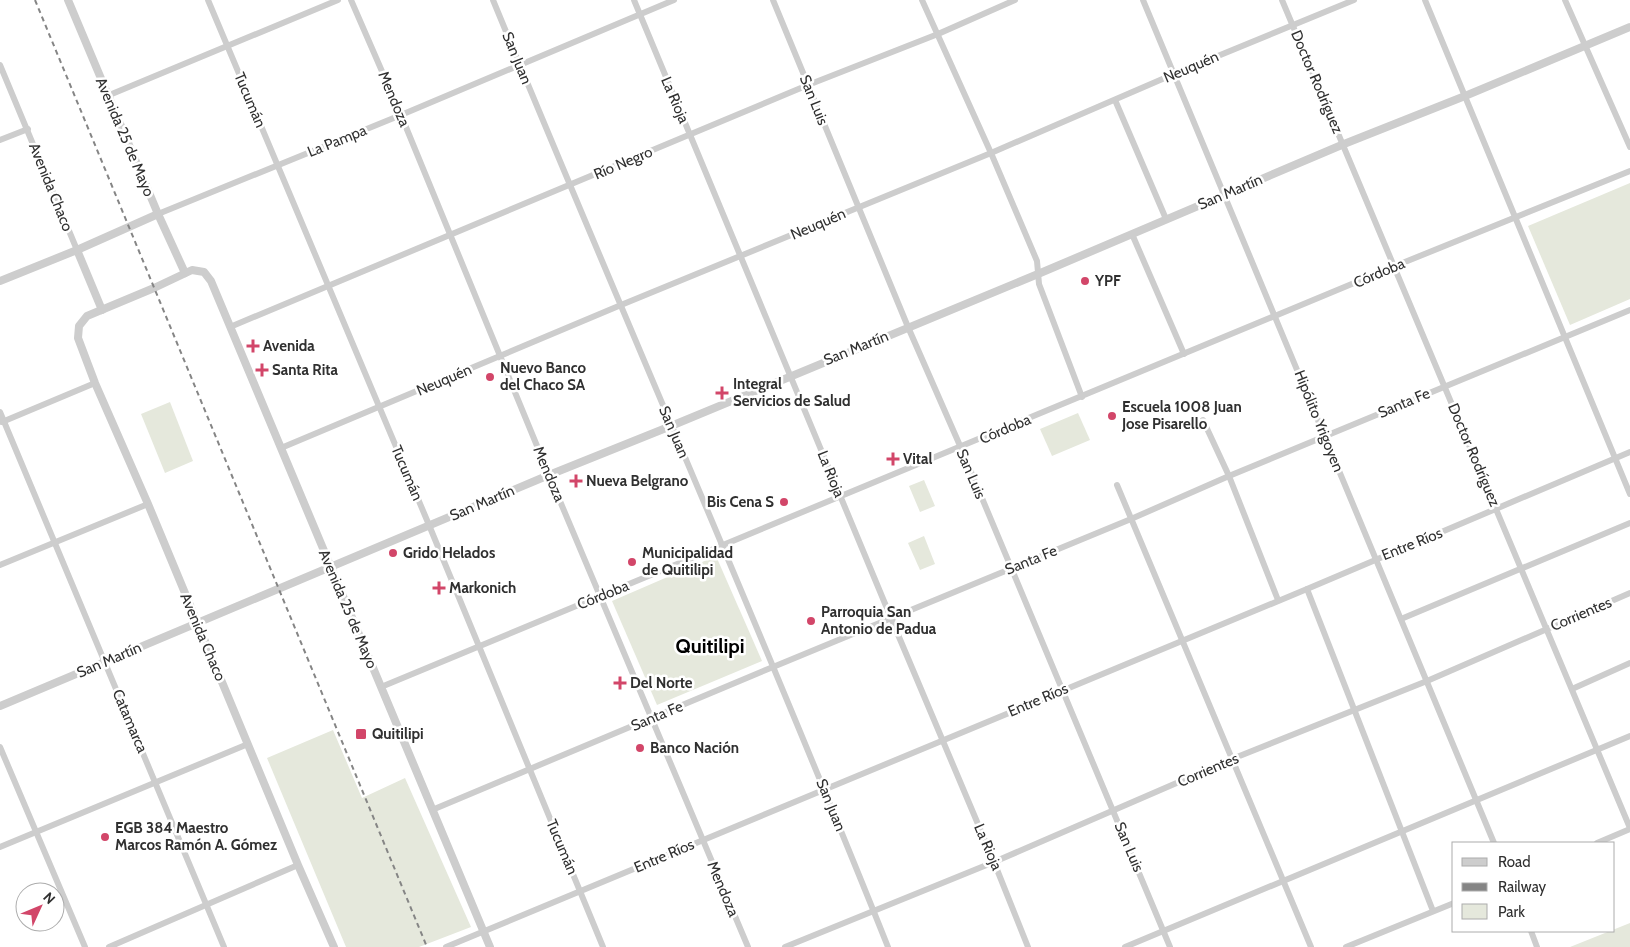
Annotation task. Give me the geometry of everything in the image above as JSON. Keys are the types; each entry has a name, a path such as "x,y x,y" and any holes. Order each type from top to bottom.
{"street":[{"name":"Avenida 25 de Mayo","path":"68,0 107,96 185,273 192,270 204,272 211,281 490,947"},
{"name":"Tucumán","path":"208,0 429,525 603,947"},
{"path":"107,96 338,0"},
{"name":"Mendoza","path":"351,0 401,115 549,475 748,947"},
{"name":"San Juan","path":"492,0 825,789 888,947"},
{"name":"La Rioja","path":"634,0 1028,947"},
{"name":"La Pampa","path":"0,281 674,0"},
{"name":"San Luis","path":"773,0 908,327 1114,810 1170,947"},
{"path":"922,0 1037,261 1039,284 1082,398"},
{"name":"Río Negro","path":"230,327 808,85 938,34 1015,0"},
{"name":"Hipólito Yrigoyen","path":"1142,0 1276,316 1494,842"},
{"name":"Doctor Rodríguez","path":"1282,0 1630,829"},
{"name":"Neuquén","path":"281,448 1354,0"},
{"path":"1425,0 1630,494"},
{"path":"1565,0 1630,147"},
{"name":"San Martín","path":"0,706 330,566 1630,27"},
{"name":"Avenida Chaco","path":"0,65 102,310 87,316 79,326 78,338 95,383 148,504 334,947"},
{"path":"1115,100 1166,219"},
{"path":"0,140 28,129"},
{"name":"Córdoba","path":"381,687 1082,398 1395,266 1630,171"},
{"path":"1132,234 1184,354"},
{"path":"102,310 185,273"},
{"name":"Santa Fe","path":"432,810 1630,310"},
{"path":"2,422 95,383"},
{"name":"Catamarca","path":"0,412 2,422 224,947"},
{"path":"1203,420 1229,476 1278,600"},
{"name":"Entre Ríos","path":"446,947 1496,510 1630,452"},
{"path":"1117,485 1311,947"},
{"path":"0,565 148,504"},
{"path":"1401,619 1630,523"},
{"path":"1307,589 1434,911"},
{"name":"Corrientes","path":"785,947 994,862 1232,759 1427,681 1630,593"},
{"path":"1572,689 1630,663"},
{"path":"1125,947 1630,736"},
{"path":"0,847 248,744"},
{"path":"0,747 85,947"},
{"path":"1599,842 1630,829"},
{"path":"108,947 298,864"},
{"path":"1346,947 1452,904"},
{"path":"1531,932 1537,947"}],"green space":[{"path":"1630,183 1630,299 1570,325 1528,226"},
{"path":"170,402 193,461 165,473 141,414"},
{"path":"1078,413 1090,440 1052,456 1040,429"},
{"path":"924,480 935,506 920,512 909,486"},
{"path":"924,536 935,564 920,570 908,543"},
{"path":"716,556 762,661 657,705 612,601"},
{"path":"333,730 362,798 405,778 471,927 419,947 346,947 267,758"},
{"path":"1630,923 1630,947 1570,947 1608,932 1615,932 1615,929"}],"railway":[{"path":"35,0 427,947"}],"place":[{"name":"YPF","path":"1085,281"},
{"name":"Avenida","path":"253,346"},
{"name":"Santa Rita","path":"262,370"},
{"name":"Nuevo Banco del Chaco SA","path":"490,377"},
{"name":"Integral Servicios de Salud","path":"722,393"},
{"name":"Escuela 1008 Juan Jose Pisarello","path":"1112,416"},
{"name":"Vital","path":"893,459"},
{"name":"Nueva Belgrano","path":"576,481"},
{"name":"Bis Cena S","path":"784,502"},
{"name":"Grido Helados","path":"393,553"},
{"name":"Municipalidad de Quitilipi","path":"632,562"},
{"name":"Markonich","path":"439,588"},
{"name":"Parroquia San Antonio de Padua","path":"811,621"},
{"name":"Del Norte","path":"620,683"},
{"name":"Quitilipi","path":"361,734"},
{"name":"Banco Nación","path":"640,748"},
{"name":"EGB 384 Maestro Marcos Ramón A. Gómez","path":"105,837"}],"district":[{"name":"Quitilipi","path":"710,646"}]}
